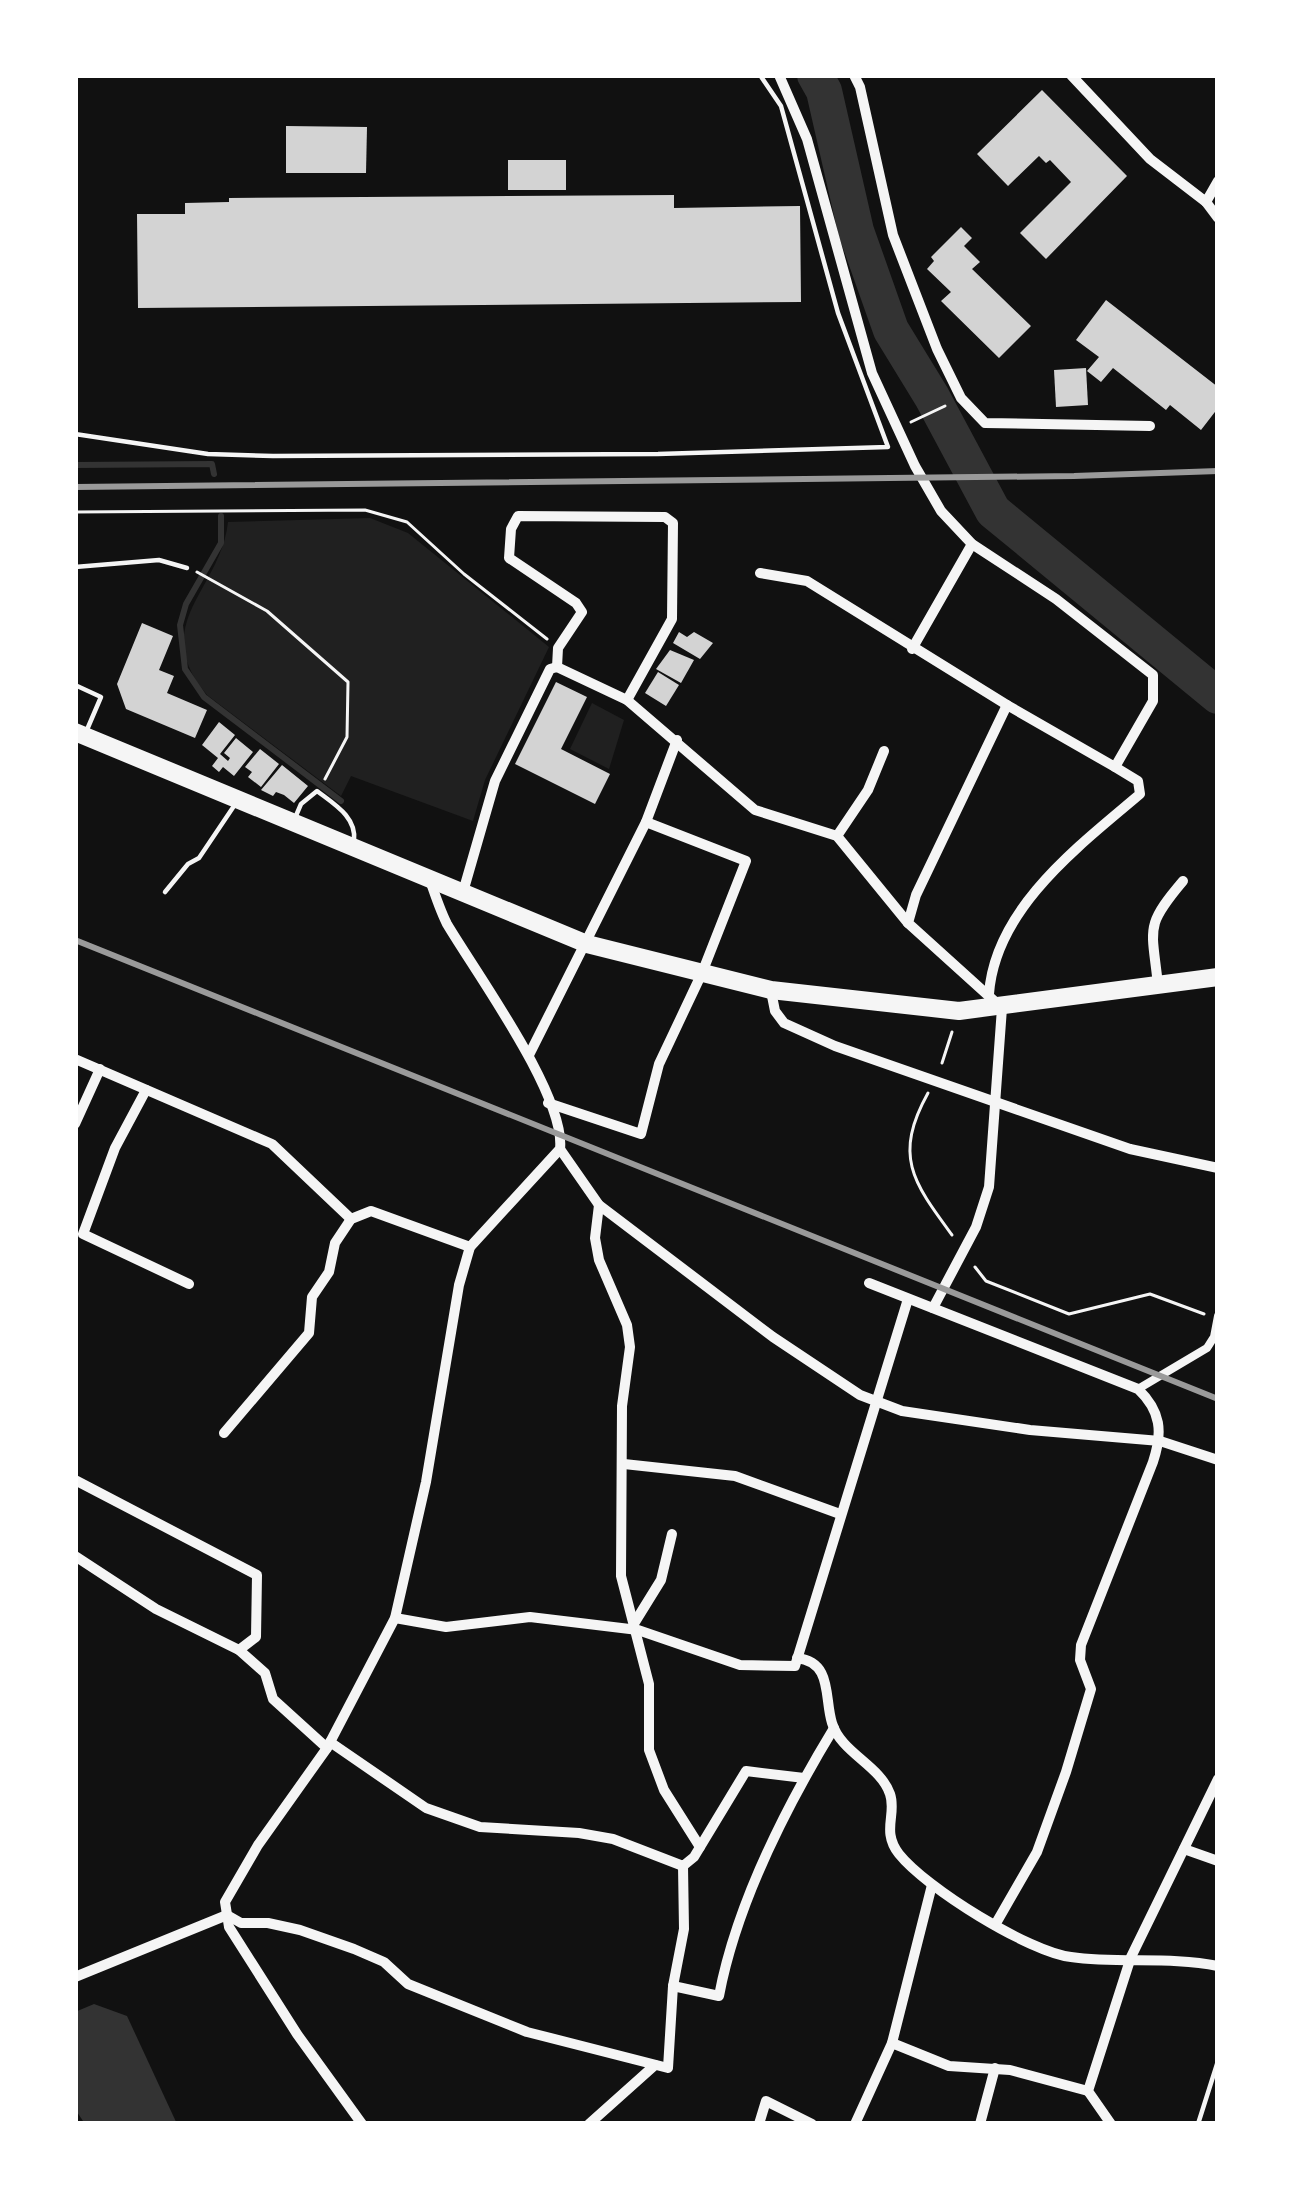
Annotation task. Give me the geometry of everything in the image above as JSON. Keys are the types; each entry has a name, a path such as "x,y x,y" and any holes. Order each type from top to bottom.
{"highway":[{"path":"80,734 587,944 770,990 959,1011 996,1001 1218,977"}],"street":[{"path":"779,75 807,139 872,373 941,511 971,544 1056,599 1153,675 1153,701 1115,767"},
{"path":"854,75 892,235 937,350 969,409 985,423 1150,425"},
{"path":"1071,75 1150,159 1207,202 1218,218"},
{"path":"1207,202 1218,181"},
{"path":"557,667 558,647 582,612 576,603 509,558 511,529 518,516 665,517 673,523 672,619 627,700"},
{"path":"912,649 971,544"},
{"path":"760,573 807,581 912,649 1138,782 1140,794 1018,912 998,956 997,1099 989,1187 976,1227 933,1308"},
{"path":"463,893 495,781 550,669 557,667 627,700 755,810 837,836 908,923 996,1001"},
{"path":"908,923 916,895 1007,705"},
{"path":"529,1055 646,822 677,740"},
{"path":"837,836 868,790 884,751"},
{"path":"548,1103 641,1134 659,1064 702,973 746,861 646,822"},
{"path":"430,880 444,919 529,1055 560,1125 560,1149 599,1205 772,1337 879,1403 902,1411 1030,1430 1160,1441 1218,1460"},
{"path":"1159,986 1152,928 1156,913 1183,881"},
{"path":"770,990 775,1012 784,1023 835,1046 1130,1148 1218,1168"},
{"path":"75,1059 272,1144 351,1220"},
{"path":"75,1124 100,1069"},
{"path":"146,1090 115,1148 83,1234 189,1284"},
{"path":"362,2124 229,1927 226,1902 258,1844 329,1745 395,1618 426,1483 459,1285 470,1247 560,1149"},
{"path":"599,1205 595,1238 599,1260 627,1325 630,1347 622,1406 621,1576 649,1684 649,1750 664,1790 700,1847"},
{"path":"224,1433 309,1333 312,1297 329,1272 335,1243 351,1220 371,1211 470,1247"},
{"path":"869,1283 1138,1389 1153,1403 1160,1441 1081,1645 1080,1660 1090,1689 1066,1772 1037,1852 995,1925"},
{"path":"395,1618 446,1627 530,1617 637,1626 740,1665 795,1666 908,1298"},
{"path":"1138,1389 1208,1348 1218,1316"},
{"path":"624,1464 735,1476 840,1514"},
{"path":"75,1480 257,1575 256,1637 239,1650"},
{"path":"637,1626 661,1580 673,1534"},
{"path":"75,1556 156,1609 239,1650 265,1673 273,1699 329,1745 426,1808 480,1827 613,1839 683,1866"},
{"path":"797,1658 808,1659 820,1669 834,1728 883,1781 892,1798 887,1821 892,1845 932,1885 995,1925 1068,1958 1218,1966"},
{"path":"673,1986 719,1996 729,1942 804,1778 834,1728"},
{"path":"75,1977 227,1915 241,1922 300,1930 354,1949 384,1962 408,1984 527,2032 668,2068 673,1986 684,1929 683,1866 700,1847 746,1771 804,1778"},
{"path":"1088,2091 1131,1958 1218,1778"},
{"path":"1184,1849 1218,1861"},
{"path":"855,2124 892,2043 932,1885"},
{"path":"892,2043 949,2066 995,2068 1088,2091 1111,2124"},
{"path":"589,2124 655,2065"},
{"path":"980,2124 995,2068"},
{"path":"760,2124 766,2101 812,2124"}],"lane":[{"path":"75,434 208,454 273,456 681,454 888,447 838,313 781,106 760,75"},
{"path":"75,567 159,560 187,568"},
{"path":"75,685 101,697 80,734"},
{"path":"293,824 301,804 317,791 343,810 355,832 353,848"},
{"path":"165,892 199,858 237,800"},
{"path":"1198,2124 1218,2061"}],"path":[{"path":"915,422 951,403"},
{"path":"75,512 365,510 407,522 464,574 558,647"},
{"path":"202,575 267,611 348,682 347,737 322,784"},
{"path":"959,1011 914,1125 908,1162 923,1195 986,1281 1070,1314 1150,1294 1198,1314 1218,1316"}],"shaded area":[{"path":"370,518 408,533 549,647 485,780 473,821 351,776 341,796 207,695 190,670 185,627 223,546 228,522"},
{"path":"592,703 624,720 609,769 570,749"},
{"path":"94,2004 127,2016 177,2124 85,2124 75,2109 75,2012"}],"building":[{"path":"1042,90 1127,176 1046,259 1020,233 1071,182 1050,160 1046,163 1039,156 1008,186 977,154"},
{"path":"286,126 367,127 366,173 286,173"},
{"path":"508,160 566,160 566,190 508,190"},
{"path":"674,195 674,208 800,206 801,302 138,308 137,214 185,214 185,203 229,202 229,198"},
{"path":"961,227 972,238 964,246 980,262 972,269 1031,326 999,358 941,301 951,292 927,269 934,261 931,257"},
{"path":"1106,300 1218,387 1218,408 1201,430 1170,405 1166,410 1113,368 1101,382 1087,371 1099,357 1076,340"},
{"path":"1086,368 1088,405 1056,407 1054,370"},
{"path":"142,623 173,636 159,670 174,676 167,693 207,710 195,738 126,709 117,684"},
{"path":"679,632 687,637 694,632 713,643 700,659 673,643"},
{"path":"670,650 694,660 681,683 656,669"},
{"path":"658,672 679,685 666,706 645,693"},
{"path":"556,682 587,697 561,749 610,774 595,804 515,764"},
{"path":"219,722 235,735 220,754 228,761 224,753 236,738 253,752 234,776 223,767 219,772 212,766 218,758 202,745"},
{"path":"260,749 279,764 261,787 248,777 252,772 245,767"},
{"path":"282,765 308,786 294,803 284,795 261,790"}],"waterway":[{"path":"815,75 824,91 856,231 891,330 993,511 1218,696"},
{"path":"75,465 212,464 214,474"},
{"path":"221,516 221,543 186,604 180,625 185,669 204,697 341,801"}],"railway":[{"path":"75,487 1218,471"},
{"path":"75,940 1218,1399"}]}
